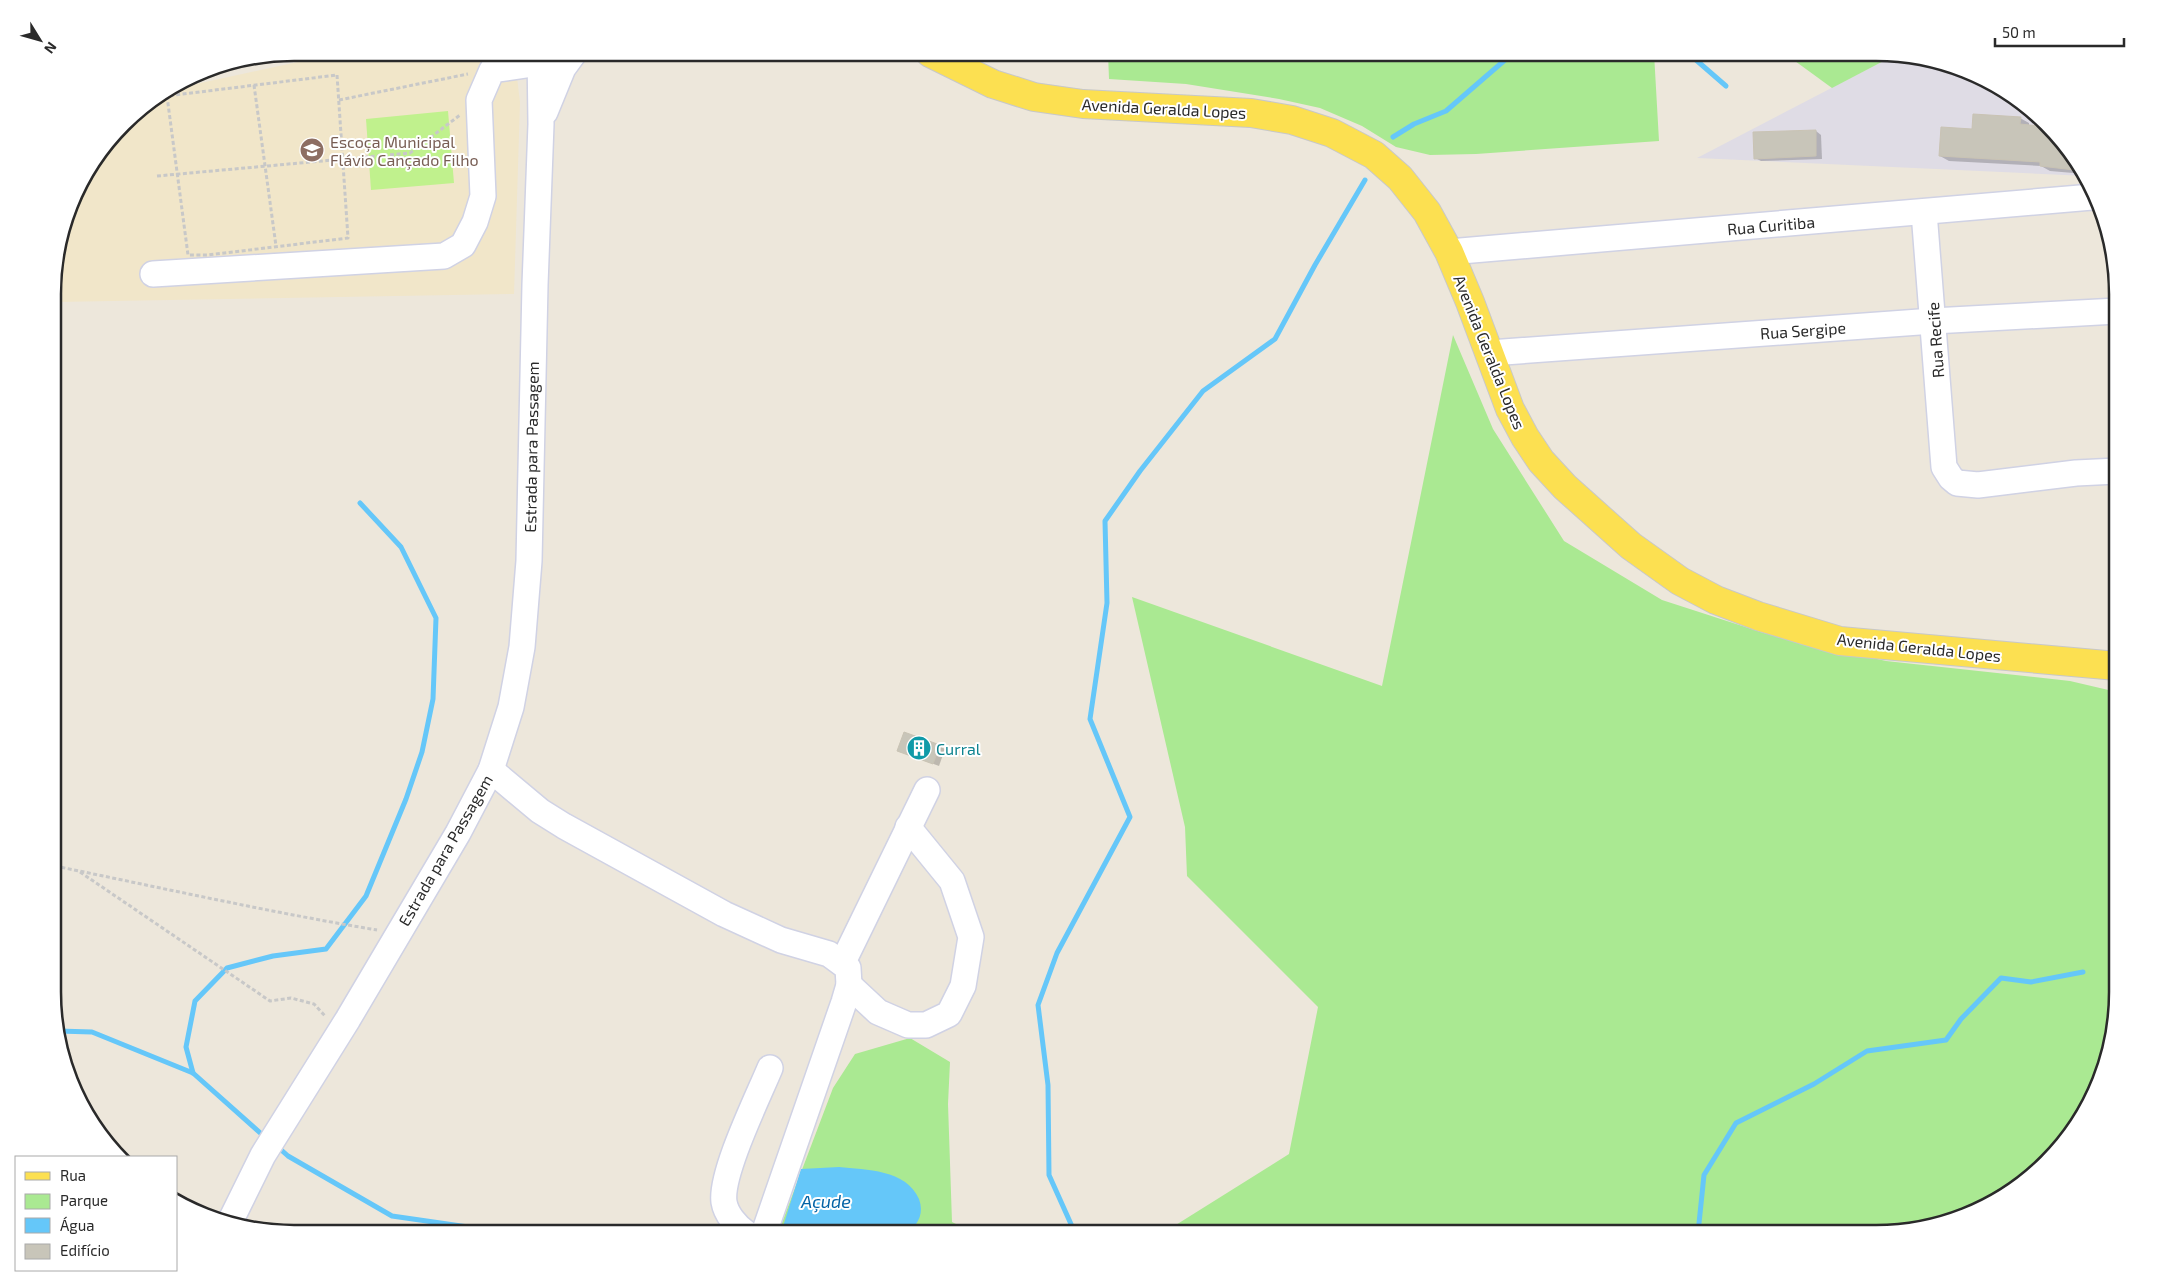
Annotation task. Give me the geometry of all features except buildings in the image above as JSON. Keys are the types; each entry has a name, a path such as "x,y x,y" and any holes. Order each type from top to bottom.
{"main road":[{"name":"Avenida Geralda Lopes","path":"948,61 993,84 1034,97 1101,105 1251,113 1292,120 1332,133 1374,155 1400,178 1427,212 1449,252 1490,353 1510,409 1525,438 1541,461 1565,487 1631,546 1680,581 1716,600 1758,616 1840,640 2109,665"}],"street":[{"path":"153,274 278,256 444,256 463,245 475,222 483,196 479,100 492,70 528,61"},
{"name":"Estrada para Passagem","path":"233,1217 263,1155 348,1019 458,833 491,770 511,707 522,647 529,561 535,285 541,124 540,61"},
{"path":"541,124 563,68 568,61"},
{"name":"Rua Curitiba","path":"1449,252 2088,197"},
{"name":"Rua Recife","path":"1924,212 1944,467 1951,478 1957,483 1978,485 2109,472"},
{"name":"Rua Sergipe","path":"1490,353 1933,321 2109,311"},
{"path":"491,770 540,811 656,877 756,929 781,940 829,954 878,1012 908,1025 926,1025 950,1014 963,986 971,937 952,881 908,828"},
{"path":"767,1225 846,974 908,828 927,790"},
{"path":"738,1225 731,1217 724,1203 725,1186 730,1166 770,1068"}],"path":[{"path":"339,100 492,70"},
{"path":"167,99 188,255 278,256 348,238 337,74 173,95"},
{"path":"254,85 278,256"},
{"path":"157,176 410,153 479,100"},
{"path":"61,867 108,875 290,916 397,934"},
{"path":"78,871 270,1000 291,998 314,1004 322,1014 330,1018 348,1019"}],"shaded area":[{"name":"Escoça Municipal Flávio Cançado Filho","path":"302,61 515,61 520,102 514,294 61,302 63,264 69,234 79,205 92,178 109,152 129,129 152,109 191,85"},
{"path":"1883,61 1906,63 1936,69 1965,79 1992,92 2018,109 2041,129 2061,152 2076,176 1697,158"}],"green space":[{"path":"1108,61 1654,61 1659,141 1476,154 1430,155 1396,147 1362,126 1320,108 1279,99 1186,84 1109,79"},
{"path":"1795,61 1883,61 1832,88"},
{"path":"448,111 454,183 371,190 366,119"},
{"path":"1453,335 1493,429 1564,541 1662,600 1764,633 1886,661 2070,681 2109,690 2109,992 2107,1022 2101,1052 2091,1081 2070,1121 2041,1157 2005,1186 1965,1207 1936,1217 1906,1223 1876,1225 1176,1225 1289,1154 1318,1007 1187,876 1185,827 1132,597 1382,686"},
{"path":"910,1038 950,1062 948,1104 952,1222 958,1225 781,1225 833,1088 855,1054"}],"water":[{"name":"Açude","path":"839,1167 895,1176 913,1189 919,1199 921,1213 918,1221 915,1225 784,1225 801,1169"}],"waterway":[{"path":"1393,137 1414,124 1446,111 1504,61"},
{"path":"1697,61 1726,86"},
{"path":"1071,1225 1049,1175 1048,1085 1038,1005 1057,953 1130,817 1090,719 1107,603 1105,521 1140,471 1203,391 1275,339 1315,265 1365,180"},
{"path":"193,1073 186,1047 195,1001 227,968 273,956 326,949 366,896 406,799 422,752 433,699 436,618 401,547 360,503"},
{"path":"1699,1225 1704,1175 1736,1123 1814,1084 1867,1051 1946,1040 1961,1019 2001,978 2031,982 2083,972"},
{"path":"65,1031 92,1032 193,1073 266,1138"},
{"path":"279,1148 288,1156 392,1216 454,1225"}],"place":[{"name":"Escoça Municipal Flávio Cançado Filho","path":"312,150"},
{"name":"Curral","path":"919,748"}]}
